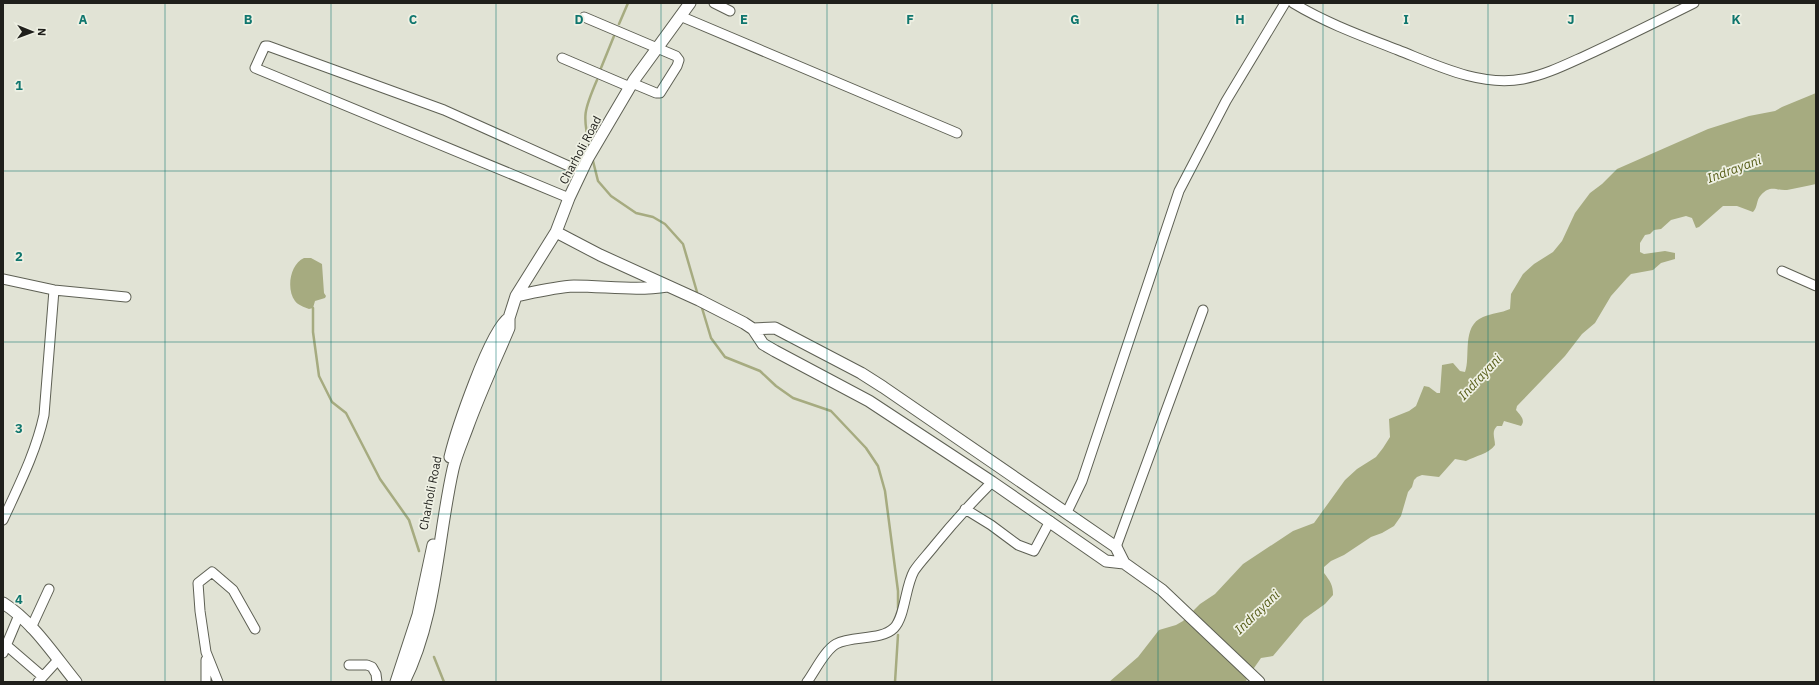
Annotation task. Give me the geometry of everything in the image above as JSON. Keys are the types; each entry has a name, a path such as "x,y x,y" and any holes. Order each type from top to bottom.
{"street":[{"name":"Charholi Road","path":"396,682 418,615 453,468 509,328 509,318 516,296 556,232 569,198 594,147 631,85 656,48 690,3"},
{"path":"714,3 730,10"},
{"path":"1067,512 1082,481 1179,191 1226,101 1285,3"},
{"path":"1293,3 1314,16 1342,29 1452,71 1477,78 1521,80 1552,70 1694,3"},
{"path":"680,16 957,133"},
{"path":"562,58 631,85 656,93 660,93 678,66 679,60 676,56 584,17"},
{"path":"569,198 255,68 265,46 444,110 582,172"},
{"path":"556,232 600,255 699,300 753,329 763,344 775,352 869,401 1050,521 1106,561 1124,563"},
{"path":"1782,271 1816,286"},
{"path":"3,279 54,290 126,297"},
{"path":"516,296 573,286 651,289 667,286"},
{"path":"3,520 30,460 44,415 54,290"},
{"path":"1116,547 1203,310"},
{"path":"753,329 775,328 861,373 1067,512 1116,547 1124,563 1162,590 1259,682"},
{"path":"807,682 828,650 835,644 857,638 885,634 898,624 908,585 914,572 965,509 992,482"},
{"path":"965,509 991,525 1018,545 1034,551 1050,521"},
{"name":"Charholi Road","path":"404,682 410,671 427,616 436,577 440,520"},
{"path":"206,682 206,652 200,611 198,583 212,572 232,590 255,629"},
{"path":"31,628 49,589"},
{"path":"3,603 19,615 76,682"},
{"path":"19,615 5,649 40,679 58,660"},
{"path":"206,652 218,682"},
{"path":"349,665 367,665 372,667 376,674 377,682"}],"water":[{"name":"Indrayani","path":"1816,93 1816,184 1787,190 1768,190 1759,197 1756,208 1753,212 1737,206 1723,206 1699,227 1696,228 1692,218 1686,216 1671,220 1661,229 1654,230 1650,234 1645,235 1640,243 1640,252 1644,254 1665,251 1675,253 1675,259 1661,263 1653,270 1631,274 1627,278 1611,296 1595,323 1582,334 1565,356 1517,406 1516,410 1523,420 1521,426 1504,421 1502,426 1497,426 1495,428 1495,445 1489,451 1466,461 1455,459 1439,477 1422,475 1417,477 1408,492 1401,516 1394,526 1371,537 1344,555 1331,561 1324,567 1324,573 1331,583 1333,595 1325,604 1304,619 1273,656 1261,658 1247,678 1246,682 1109,682 1138,657 1159,630 1176,625 1183,621 1200,604 1215,594 1243,564 1293,531 1314,523 1345,480 1357,469 1376,457 1383,448 1390,437 1389,419 1409,411 1416,406 1424,386 1429,387 1437,393 1440,393 1442,365 1453,363 1460,371 1465,372 1467,366 1469,334 1476,321 1483,317 1510,309 1511,294 1523,274 1534,264 1553,252 1562,241 1575,213 1590,193 1602,184 1617,169 1708,129 1749,116 1775,111"},
{"path":"304,258 311,258 322,264 324,293 326,296 325,298 315,301 313,308 309,309 301,306 295,301 292,296 290,284 295,266"}],"waterway":[{"path":"619,24 628,3"},
{"path":"601,68 614,36"},
{"path":"590,148 585,120 589,99 597,80"},
{"path":"592,157 598,181 611,196 636,213 653,217 665,224 683,244 697,292"},
{"path":"313,308 313,332 319,376 332,402 346,413 380,479 409,520 419,551"},
{"path":"702,308 711,338 725,357 760,371 776,386 793,398 831,411 866,448 878,466 885,491 898,591 898,608"},
{"path":"895,682 898,635"},
{"path":"434,657 444,682"}]}
